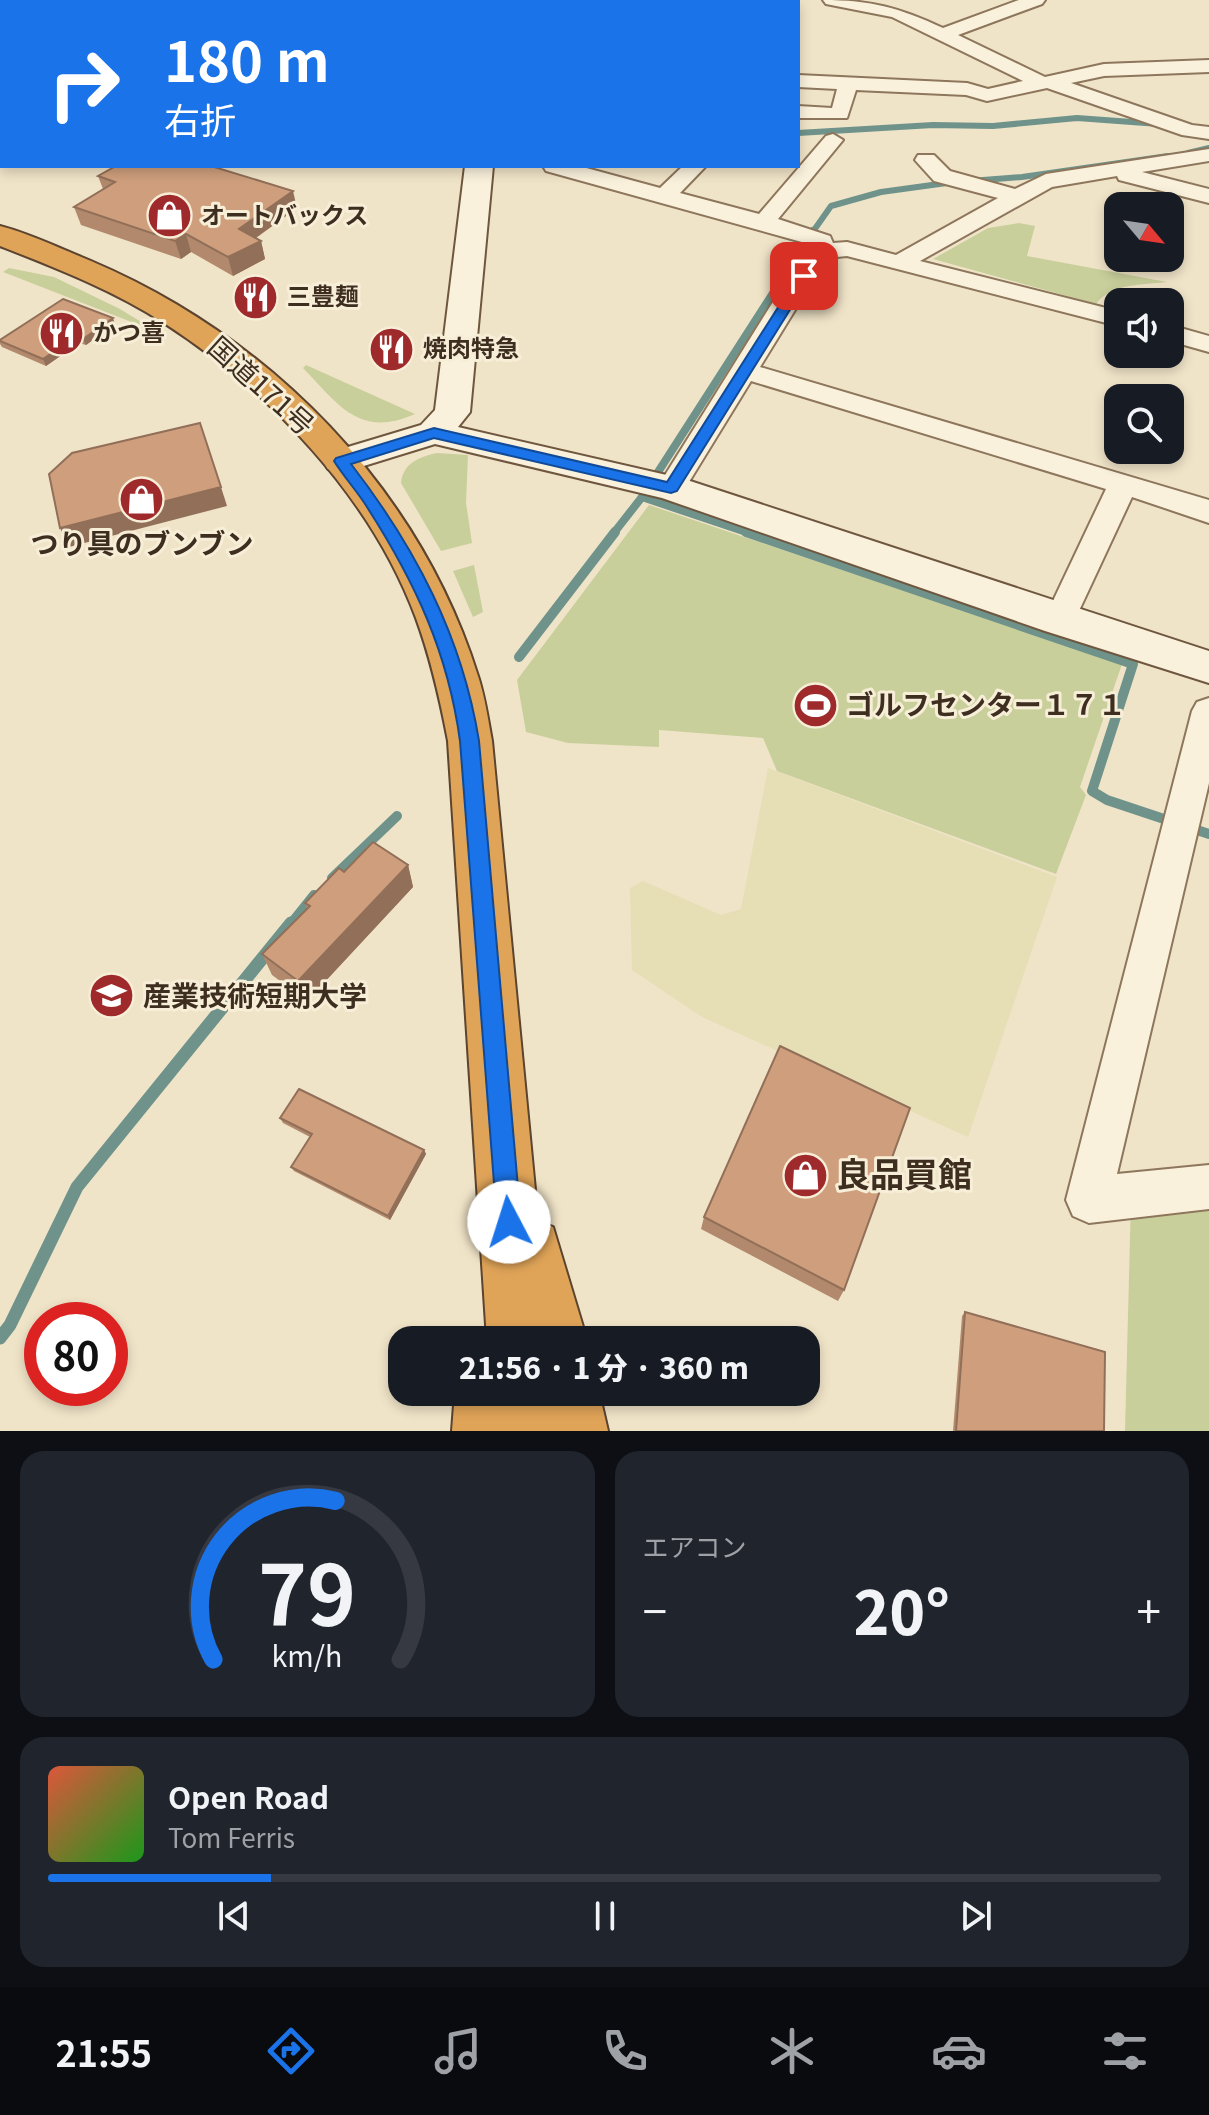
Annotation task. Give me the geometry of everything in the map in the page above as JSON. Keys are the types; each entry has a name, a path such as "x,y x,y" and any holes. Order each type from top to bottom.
{"highway":[{"name":"国道171号","path":"0,235 96,274 185,322 255,373 341,461 371,500 407,558 438,622 462,692 470,741 517,1326"},
{"path":"491,1326 502,1133"},
{"path":"502,1133 552,1326"},
{"path":"485,1431 486,1406"},
{"path":"524,1406 526,1431"},
{"path":"570,1406 575,1431"}],"street":[{"path":"832,0 881,8 944,34 1041,81 1186,130 1209,133"},
{"path":"944,34 1036,0"},
{"path":"800,81 847,87 978,92 1139,66 1209,66"},
{"path":"800,112 840,114 847,87"},
{"path":"763,223 833,140"},
{"path":"900,262 1009,195 1046,181 1112,171 1139,155 1209,155"},
{"path":"434,433 452,412 479,168"},
{"path":"561,168 763,223 814,242 1104,315"},
{"path":"664,196 693,168"},
{"path":"934,168 1009,195"},
{"path":"1112,171 1209,196"},
{"path":"671,488 745,371 814,242"},
{"path":"1184,337 1209,344"},
{"path":"745,371 1205,509 1209,513"},
{"path":"341,461 434,433 671,488 1060,620 1209,667"},
{"path":"1060,620 1123,484"},
{"path":"1209,711 1089,1200 1209,1187"}],"shaded area":[{"path":"768,768 1057,877 968,1137 702,1017 632,970 630,888 643,881 721,915 741,909"}],"green space":[{"path":"1019,223 1035,226 1027,256 1167,282 1104,288 1104,296 1096,304 933,259 988,228"},
{"path":"9,268 54,277 120,309 156,331 148,334 129,321 3,272"},
{"path":"306,365 415,414 396,421 364,420 351,414 327,394 303,368"},
{"path":"437,453 468,455 466,503 472,543 441,551 401,483 405,470 413,462"},
{"name":"ゴルフセンター１７１","path":"649,505 1122,664 1080,787 1086,795 1056,874 777,771 763,738 659,730 659,747 568,743 526,732 517,680"},
{"path":"474,565 483,612 473,617 453,571"},
{"path":"1209,1195 1209,1431 1125,1431 1131,1199"}],"building":[{"name":"オートバックス","path":"112,168 218,168 293,191 239,229 261,241 228,257 186,234 175,241 74,207 115,182 98,176"},
{"name":"かつ喜","path":"63,299 113,318 83,339 77,336 43,359 0,341 0,340"},
{"name":"つり具のブンブン","path":"200,423 221,487 60,528 49,474 72,453"},
{"path":"373,842 408,865 298,981 262,954 310,906 305,903 339,868 344,872"},
{"name":"良品買館","path":"780,1046 910,1108 844,1290 704,1217"},
{"path":"299,1089 424,1150 388,1216 291,1167 312,1134 280,1118"},
{"path":"965,1312 1105,1352 1104,1431 956,1431"}],"waterway":[{"path":"1115,65 1209,63"},
{"path":"800,133 933,125 993,126 1077,118 1159,124"},
{"path":"1188,153 1209,148"},
{"path":"970,181 1022,177 1168,156"},
{"path":"812,233 831,206 881,192 954,182"},
{"path":"642,497 813,231"},
{"path":"613,534 642,497"},
{"path":"642,497 752,534"},
{"path":"519,657 615,532"},
{"path":"746,532 1133,664 1092,791 1107,800 1209,834"},
{"path":"332,878 397,816"},
{"path":"290,925 314,895"},
{"path":"0,1338 10,1325 77,1187 291,923"}],"place":[{"name":"オートバックス","path":"170,216"},
{"name":"三豊麺","path":"256,297"},
{"name":"かつ喜","path":"62,333"},
{"name":"焼肉特急","path":"392,349"},
{"name":"つり具のブンブン","path":"142,500"},
{"name":"ゴルフセンター１７１","path":"815,705"},
{"name":"産業技術短期大学","path":"112,996"},
{"name":"良品買館","path":"805,1175"}],"route":[{"path":"509,1222 470,741 462,692 438,622 407,558 371,500 341,461 434,433 671,488 804,276"}]}
